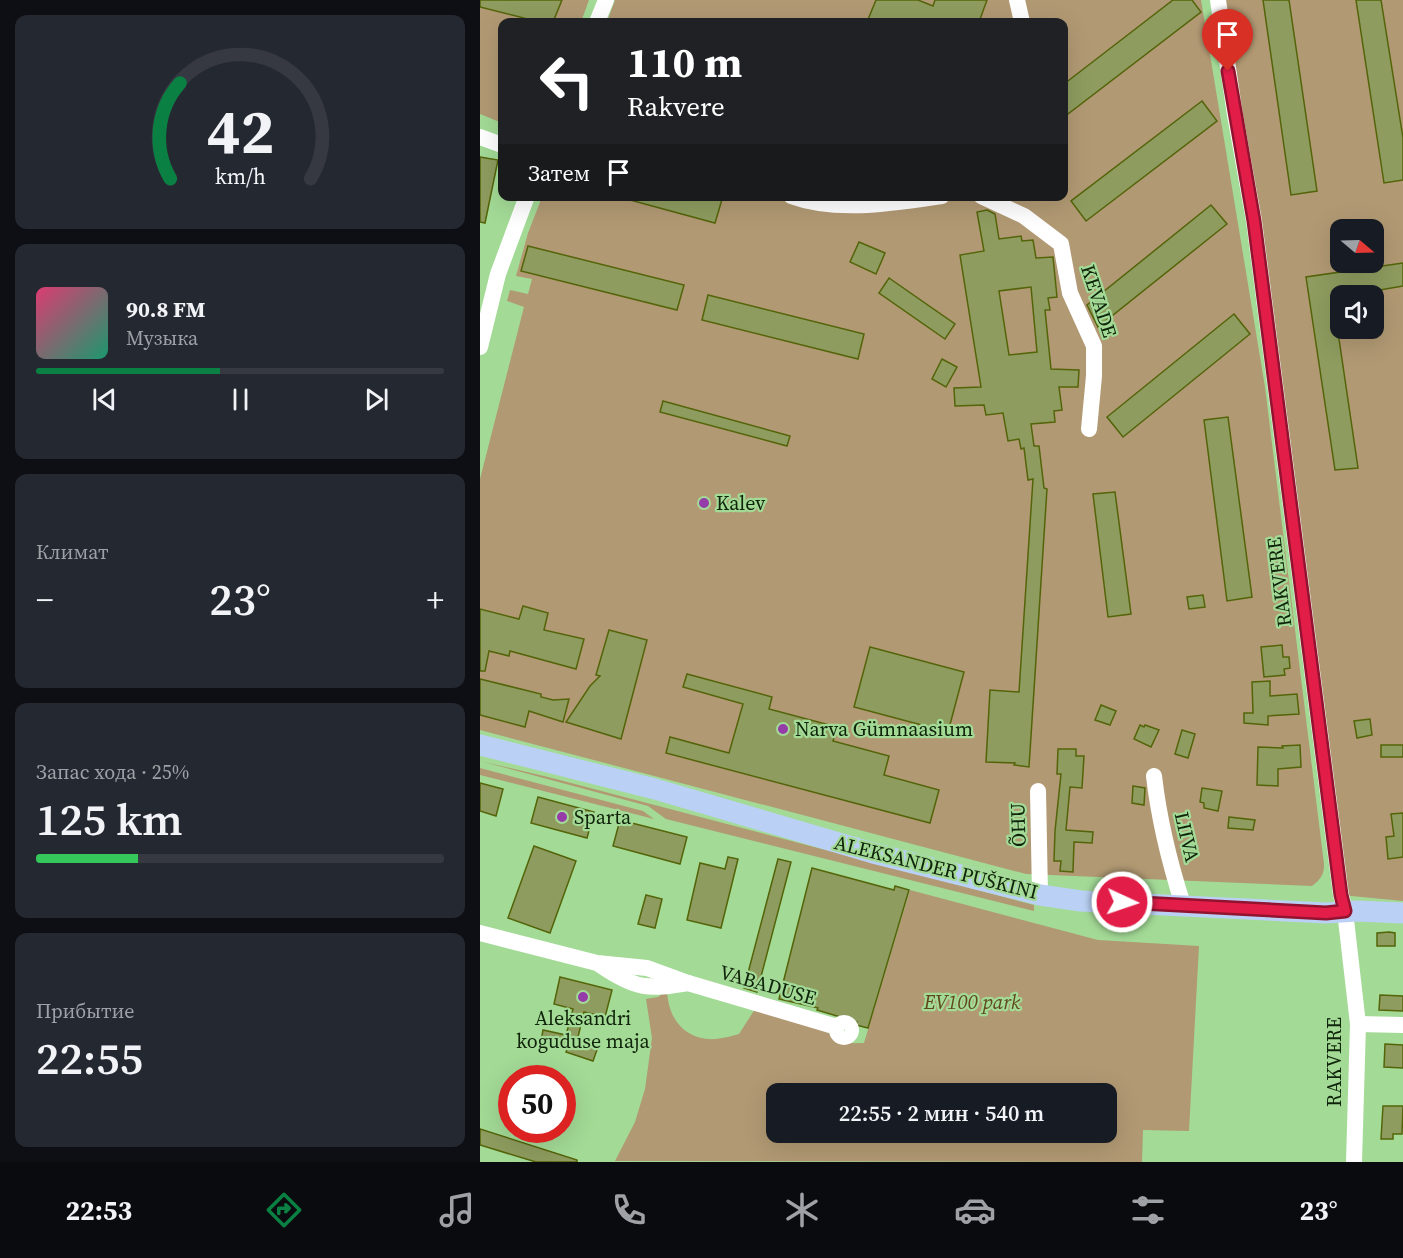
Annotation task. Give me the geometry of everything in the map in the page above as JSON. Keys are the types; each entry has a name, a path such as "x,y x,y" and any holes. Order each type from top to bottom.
{"main road":[{"name":"ALEKSANDER PUŠKINI","path":"480,745 655,789 873,853 1040,895 1081,900 1326,913 1345,911 1403,913"}],"street":[{"path":"599,18 606,0"},
{"path":"1017,0 1021,18"},
{"name":"RAKVERE","path":"1218,0 1254,221 1303,611 1345,911 1358,1024 1354,1162"},
{"path":"480,138 498,145"},
{"path":"480,347 498,274 525,201"},
{"path":"804,201 811,204 881,204 904,201"},
{"name":"KEVADE","path":"992,201 1024,216 1061,244 1070,293 1094,346 1094,376 1089,429"},
{"name":"LIIVA","path":"1154,776 1156,798 1183,905"},
{"name":"ÕHU","path":"1038,790 1040,895"},
{"name":"VABADUSE","path":"480,933 597,963 647,969 837,1027"},
{"path":"1358,1024 1403,1025"}],"green space":[{"path":"480,0 589,0 582,18 498,18 498,121 480,114"},
{"path":"615,0 1201,0 1265,387 1324,864 1321,876 1312,886 1026,874 480,730 480,479 524,307 507,301 510,290 528,294 532,279 516,276 528,233 540,201 1068,201 1068,18 608,18"},
{"path":"1223,0 1403,0 1403,901 1341,895"},
{"path":"480,761 1034,905 1034,911 666,819 648,806"},
{"path":"480,768 643,811 654,819 480,775"},
{"name":"EV100 park","path":"910,890 1098,940 1199,946 1189,1131 1143,1130 1142,1162 615,1161 635,1122 645,1089 652,1038 646,999 658,997 667,990 671,1010 680,1026 687,1032 705,1039 739,1034 755,1009 832,1034 842,1042 864,1043"}],"building":[{"path":"480,0 562,0 555,18 524,18 480,7"},
{"path":"876,0 918,0 933,6 935,0 987,0 980,18 869,18"},
{"path":"1173,0 1192,0 1201,12 1068,114 1068,81"},
{"path":"1263,0 1289,0 1317,191 1291,195"},
{"path":"1356,0 1381,0 1403,138 1403,180 1384,183"},
{"path":"1202,101 1217,121 1086,221 1071,201"},
{"path":"480,157 498,160 485,223 480,222"},
{"path":"634,201 722,201 715,223"},
{"path":"1211,205 1227,224 1098,327 1087,305"},
{"path":"987,210 995,214 999,239 1021,236 1022,241 1033,240 1036,258 1053,257 1057,297 1048,298 1050,310 1045,310 1051,369 1079,370 1078,387 1059,387 1062,410 1054,411 1055,422 1031,424 1034,446 1039,446 1044,488 1047,489 1029,767 1014,765 1015,763 986,762 990,690 1019,692 1033,479 1028,480 1024,448 1021,449 1019,439 1008,441 1003,413 986,415 984,405 955,406 954,388 981,387 960,255 984,251 977,212","holes":["1031,287 1037,352 1009,355 999,291"]},
{"path":"859,242 885,253 876,274 850,262"},
{"path":"528,246 684,285 677,310 521,271"},
{"path":"1403,263 1403,286 1384,289 1384,285 1330,285 1330,339 1339,339 1358,468 1335,470 1306,277 1334,273 1384,273 1384,266"},
{"path":"889,278 955,324 945,339 879,293"},
{"path":"708,295 864,334 858,359 702,320"},
{"path":"1234,314 1250,334 1123,437 1107,417"},
{"path":"942,359 957,367 946,387 932,379"},
{"path":"663,401 790,436 787,446 660,412"},
{"path":"1228,417 1252,597 1227,601 1204,420"},
{"path":"1115,492 1131,614 1108,617 1093,494"},
{"path":"1203,595 1205,607 1189,609 1187,597"},
{"path":"523,606 548,613 544,630 584,639 576,669 510,651 509,656 489,651 485,671 480,671 480,609 519,619"},
{"path":"609,630 647,640 621,739 566,722 590,686 600,676 596,675"},
{"path":"1282,645 1283,657 1289,657 1290,668 1284,669 1285,675 1264,677 1261,647"},
{"path":"870,647 964,672 948,732 854,707"},
{"path":"687,674 772,697 769,709 837,727 833,741 889,756 884,775 939,790 930,823 666,753 670,737 729,753 743,704 683,687"},
{"path":"480,679 541,694 541,697 553,700 569,699 563,722 529,711 525,727 480,715"},
{"path":"1270,681 1270,696 1297,694 1299,714 1268,716 1268,725 1244,723 1244,713 1253,713 1252,682"},
{"path":"1101,705 1116,711 1110,725 1095,720"},
{"path":"1370,719 1372,735 1357,738 1354,721"},
{"path":"1140,725 1159,730 1151,747 1134,739"},
{"path":"1182,730 1195,734 1188,758 1175,754"},
{"path":"1300,745 1301,767 1278,769 1278,786 1257,785 1258,747 1283,748 1282,746"},
{"path":"1381,745 1403,745 1403,757 1381,757"},
{"path":"1058,749 1076,749 1076,756 1084,756 1082,788 1070,787 1066,830 1093,832 1092,843 1074,842 1073,872 1060,871 1061,861 1054,861 1061,774 1057,774"},
{"path":"480,783 503,789 496,816 480,811"},
{"path":"1133,786 1145,788 1144,805 1132,803"},
{"path":"1202,788 1222,791 1218,811 1204,808 1204,803 1200,802"},
{"name":"Sparta","path":"538,797 594,812 587,838 531,823"},
{"path":"1403,813 1403,857 1388,859 1386,837 1394,836 1391,814"},
{"path":"1229,817 1255,820 1253,830 1228,828"},
{"path":"620,820 687,837 680,864 613,846"},
{"path":"534,846 576,861 550,933 508,918"},
{"path":"728,857 738,859 721,928 687,920 700,863 725,869"},
{"path":"778,859 791,862 757,992 744,988"},
{"path":"812,868 894,890 895,886 909,890 868,1028 856,1025 857,1022 817,1010 818,1008 779,999"},
{"path":"646,895 662,899 655,928 638,924"},
{"path":"1377,933 1395,933 1395,946 1377,946"},
{"name":"Aleksandri koguduse maja","path":"560,977 612,990 605,1017 584,1012 578,1037 599,1044 593,1061 566,1052 568,1047 541,1041 543,1030 566,1035 573,1009 554,1004"},
{"path":"1380,995 1403,996 1403,1011 1379,1010"},
{"path":"1385,1044 1403,1045 1403,1068 1384,1067"},
{"path":"1383,1106 1403,1106 1402,1134 1393,1134 1393,1139 1381,1139"},
{"path":"480,1129 498,1135 498,1143 524,1143 577,1160 577,1162 536,1162 480,1145"}],"place":[{"name":"Kalev","path":"704,503"},
{"name":"Narva Gümnaasium","path":"783,729"},
{"name":"Sparta","path":"562,817"},
{"name":"Aleksandri koguduse maja","path":"583,997"}],"route":[{"path":"1122,902 1326,913 1345,911 1303,611 1254,221 1228,71"}]}
